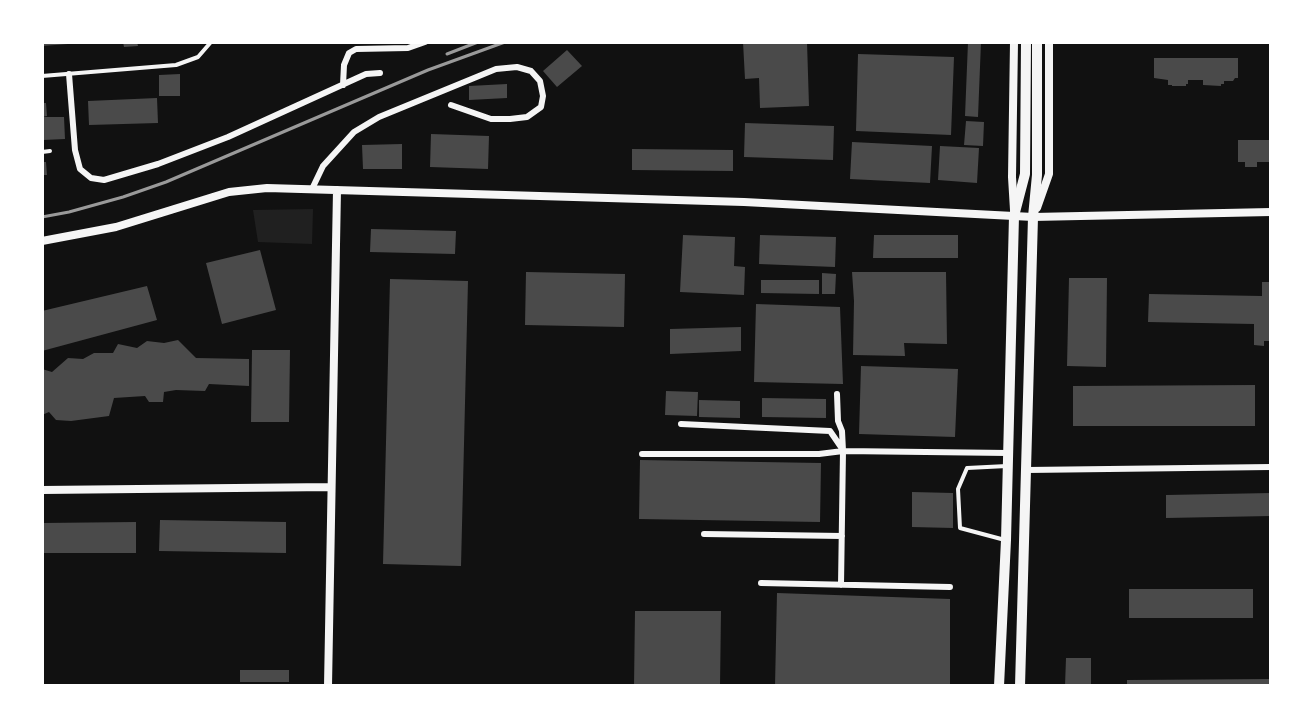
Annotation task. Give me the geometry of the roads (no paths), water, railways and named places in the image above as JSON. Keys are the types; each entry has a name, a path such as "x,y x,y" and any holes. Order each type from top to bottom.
{"main road":[{"path":"999,686 1006,540 1014,216 1024,174 1026,42"},
{"path":"1020,686 1033,217 1037,175 1038,42"}],"street":[{"path":"343,85 344,65 349,54 356,49 408,48 425,42"},
{"path":"1014,42 1012,177 1014,216"},
{"path":"1033,217 1049,174 1049,42"},
{"path":"312,189 323,166 354,132 379,117 496,69 517,67 531,71 540,81 543,96 541,107 527,117 510,119 491,119 451,105"},
{"path":"69,74 75,150 80,169 91,178 104,180 158,164 228,137 366,74 380,73"},
{"path":"42,241 116,227 230,192 267,188 744,202 1033,217 1271,212"},
{"path":"328,686 337,190"},
{"path":"837,394 838,421 842,431 843,451 840,585"},
{"path":"681,424 830,431 843,451"},
{"path":"642,454 819,454 843,451 1008,453"},
{"path":"1027,470 1271,466"},
{"path":"42,490 332,487"},
{"path":"704,534 842,536"},
{"path":"761,584 950,587"}],"lane":[{"path":"42,76 176,65 198,57 211,42"},
{"path":"42,152 50,152"},
{"path":"1006,540 960,528 958,489 967,468 1008,466"}],"railway":[{"path":"447,54 478,42"},
{"path":"42,217 123,197 166,182 428,70 505,42"}]}
